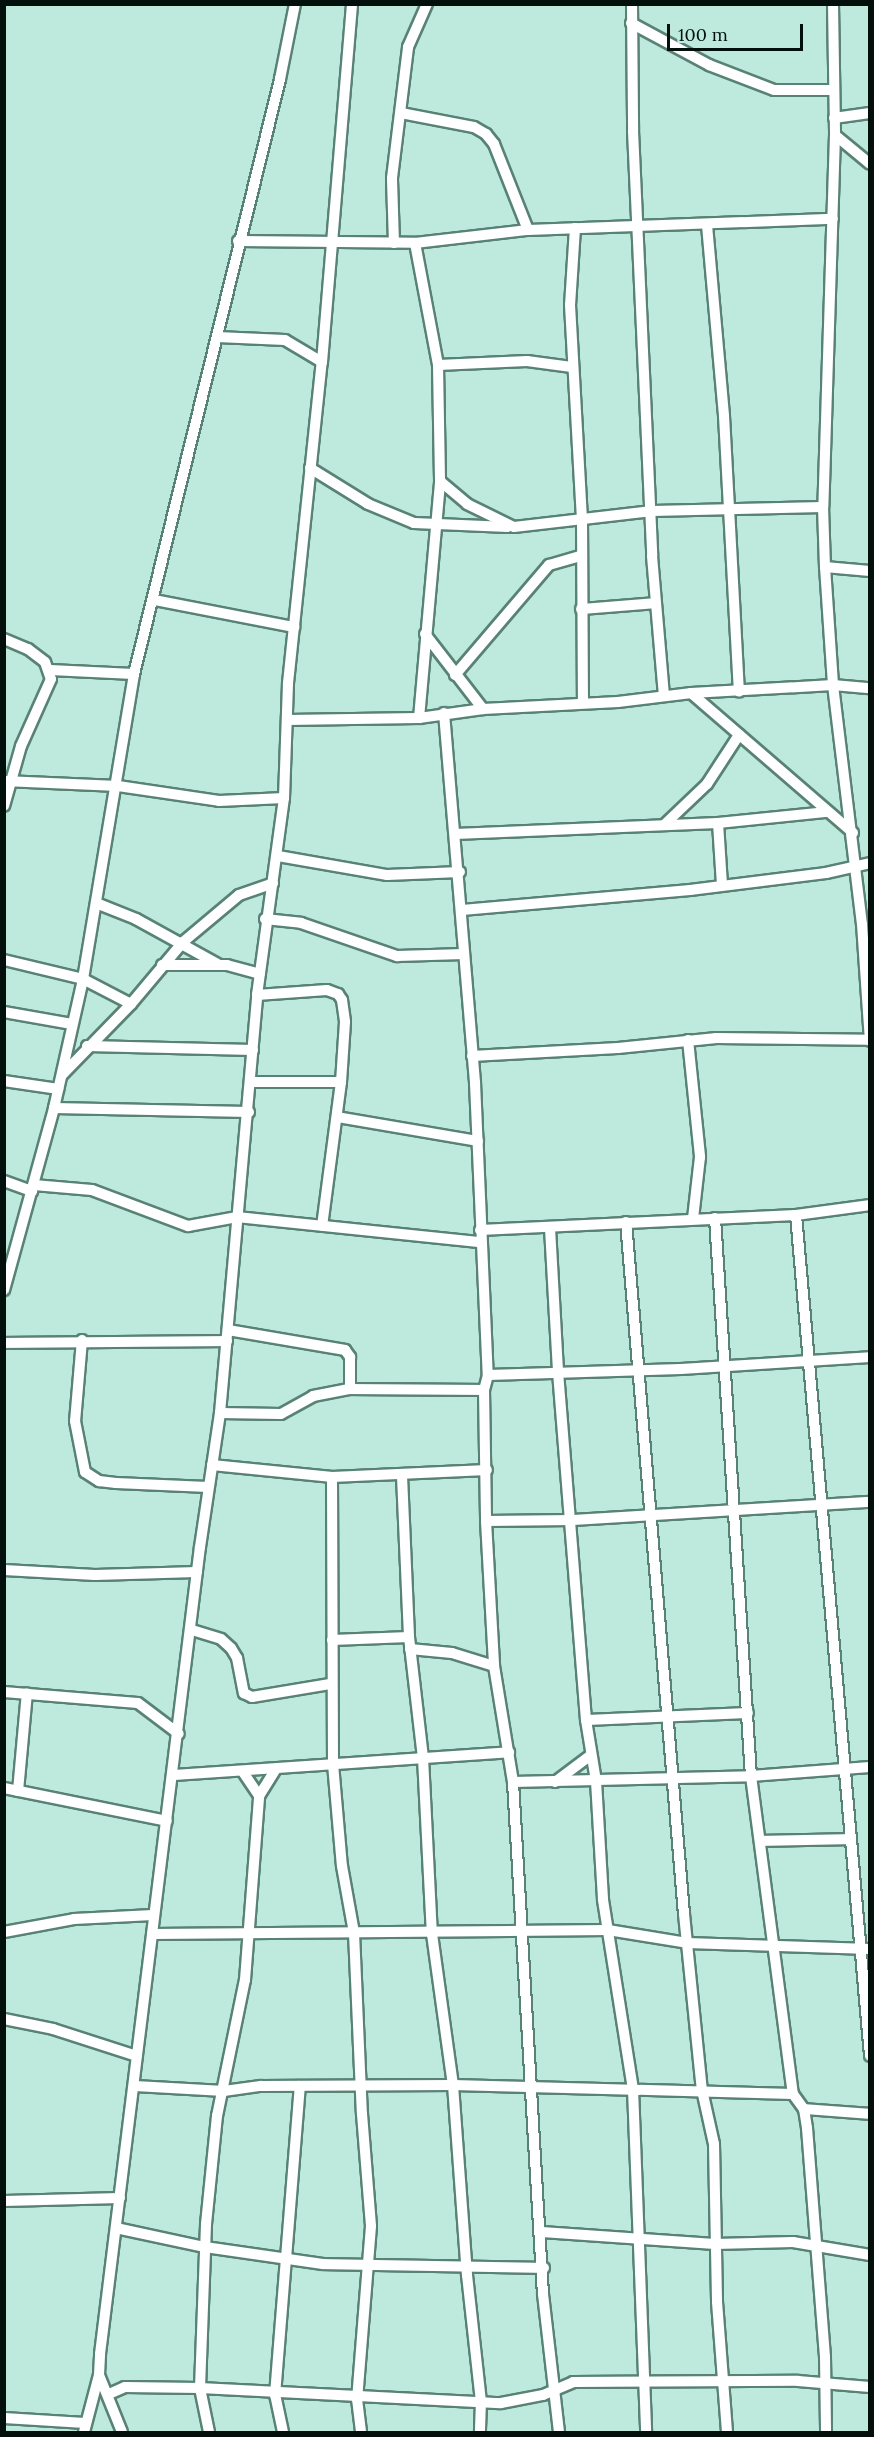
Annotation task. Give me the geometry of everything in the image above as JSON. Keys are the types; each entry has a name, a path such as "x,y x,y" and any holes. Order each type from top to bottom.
{"street":[{"path":"4,1290 54,1108 82,979 118,786 134,675 155,600 238,241 280,80 295,4"},
{"path":"4,2418 84,2428 99,2375 135,2086 153,1915 174,1775 197,1572 220,1413 237,1216 249,1112 257,995 265,919 278,856 284,798 294,627 322,362 352,4"},
{"path":"394,243 392,178 408,47 427,4"},
{"path":"632,4 638,225 655,603 664,695"},
{"path":"472,1056 618,1048 688,1040 869,1040 868,1000 854,866 853,833 833,685 825,567 823,507 835,135 833,4"},
{"path":"631,23 709,65 774,90 833,90"},
{"path":"401,113 474,127 486,134 494,144 528,230"},
{"path":"834,118 870,113"},
{"path":"835,135 870,164"},
{"path":"238,241 333,239 415,243 528,230 833,219"},
{"path":"707,225 724,416 726,510 739,692"},
{"path":"575,228 572,367 582,518 580,556 583,704"},
{"path":"415,243 438,365 440,480 419,718"},
{"path":"217,337 292,342 322,362"},
{"path":"438,365 527,361 572,367"},
{"path":"310,468 368,504 414,523 436,526 514,527 652,512 823,507"},
{"path":"440,480 481,513 514,527"},
{"path":"455,675 549,565 580,556"},
{"path":"825,567 870,571"},
{"path":"155,600 294,627"},
{"path":"581,609 655,603"},
{"path":"425,634 483,709"},
{"path":"4,639 28,649 50,670 134,675"},
{"path":"4,806 8,781 21,746 50,686 50,670"},
{"path":"287,720 419,718 483,709 583,704 691,693 833,685 870,688"},
{"path":"691,693 853,833"},
{"path":"444,713 460,872 478,1141 480,1236 488,1375 484,1390 486,1521 494,1666 513,1782 520,1932 542,2232 543,2294 556,2387 559,2433"},
{"path":"665,824 707,784 739,735"},
{"path":"8,781 118,786 198,800 284,798"},
{"path":"455,834 718,823 827,812"},
{"path":"718,823 722,885"},
{"path":"278,856 387,875 460,872"},
{"path":"462,910 722,885 870,863"},
{"path":"60,1077 87,1046 132,1004 183,942 239,895 273,883"},
{"path":"96,903 183,942 218,964"},
{"path":"265,919 301,923 397,956 464,954"},
{"path":"4,960 82,979 132,1004"},
{"path":"162,965 218,964 260,974"},
{"path":"257,995 327,990 338,994 345,1022 341,1082 322,1226"},
{"path":"4,1012 72,1024"},
{"path":"688,1040 700,1157 693,1218"},
{"path":"87,1046 253,1050"},
{"path":"4,1081 58,1089"},
{"path":"251,1082 341,1082"},
{"path":"54,1108 249,1112"},
{"path":"337,1117 478,1141"},
{"path":"4,1181 33,1188 92,1190 188,1226 237,1216 322,1226 480,1236 626,1222 796,1215 870,1205"},
{"path":"796,1215 850,1839 865,1949 870,2056"},
{"path":"715,1218 751,1776 776,1945 793,2094 804,2109 816,2244 826,2433"},
{"path":"626,1222 653,1514 687,1943 702,2090 714,2144 715,2244 727,2433"},
{"path":"550,1228 558,1372 573,1520 586,1720 596,1781 608,1930 633,2089 636,2237 646,2433"},
{"path":"4,1343 227,1336 345,1350 350,1358 350,1389"},
{"path":"82,1340 75,1427 85,1472 99,1481 208,1486"},
{"path":"488,1375 725,1367 870,1357"},
{"path":"220,1413 281,1414 313,1396 350,1389 484,1390"},
{"path":"212,1465 332,1477 402,1476 487,1470"},
{"path":"402,1476 409,1637 423,1758 432,1934 453,2085 466,2269 481,2401 480,2433"},
{"path":"332,1477 330,1684 333,1764 342,1866 354,1933 363,2085 362,2114 371,2226 357,2399 361,2433"},
{"path":"486,1521 573,1520 734,1508 870,1502"},
{"path":"4,1570 95,1575 197,1572"},
{"path":"192,1629 221,1639 231,1648 237,1658 244,1693 252,1697 330,1684"},
{"path":"332,1640 409,1637"},
{"path":"410,1649 452,1653 494,1666"},
{"path":"4,1692 138,1703 179,1734"},
{"path":"18,1791 27,1693"},
{"path":"586,1720 748,1713"},
{"path":"174,1775 509,1752"},
{"path":"555,1782 591,1755"},
{"path":"513,1782 751,1776 870,1767"},
{"path":"209,2433 200,2388 205,2247 217,2116 224,2091 251,1931 259,1796 276,1769"},
{"path":"243,1772 259,1796"},
{"path":"4,1788 167,1821"},
{"path":"762,1841 850,1839"},
{"path":"4,1932 74,1919 153,1915"},
{"path":"152,1934 251,1931 432,1934 608,1930 687,1943 865,1949"},
{"path":"4,2019 53,2029 137,2056"},
{"path":"135,2086 224,2091 300,2086 453,2085 532,2089 702,2090 793,2094"},
{"path":"283,2433 275,2395 289,2258 300,2086"},
{"path":"804,2109 870,2114"},
{"path":"4,2201 120,2198"},
{"path":"116,2228 205,2247 289,2258 368,2265 466,2269 544,2268"},
{"path":"542,2232 715,2244 816,2244 870,2255"},
{"path":"99,2375 109,2394 122,2433"},
{"path":"109,2394 125,2387 200,2388 275,2395 501,2403 543,2395 556,2387 573,2382 722,2380 824,2383 870,2387"}]}
